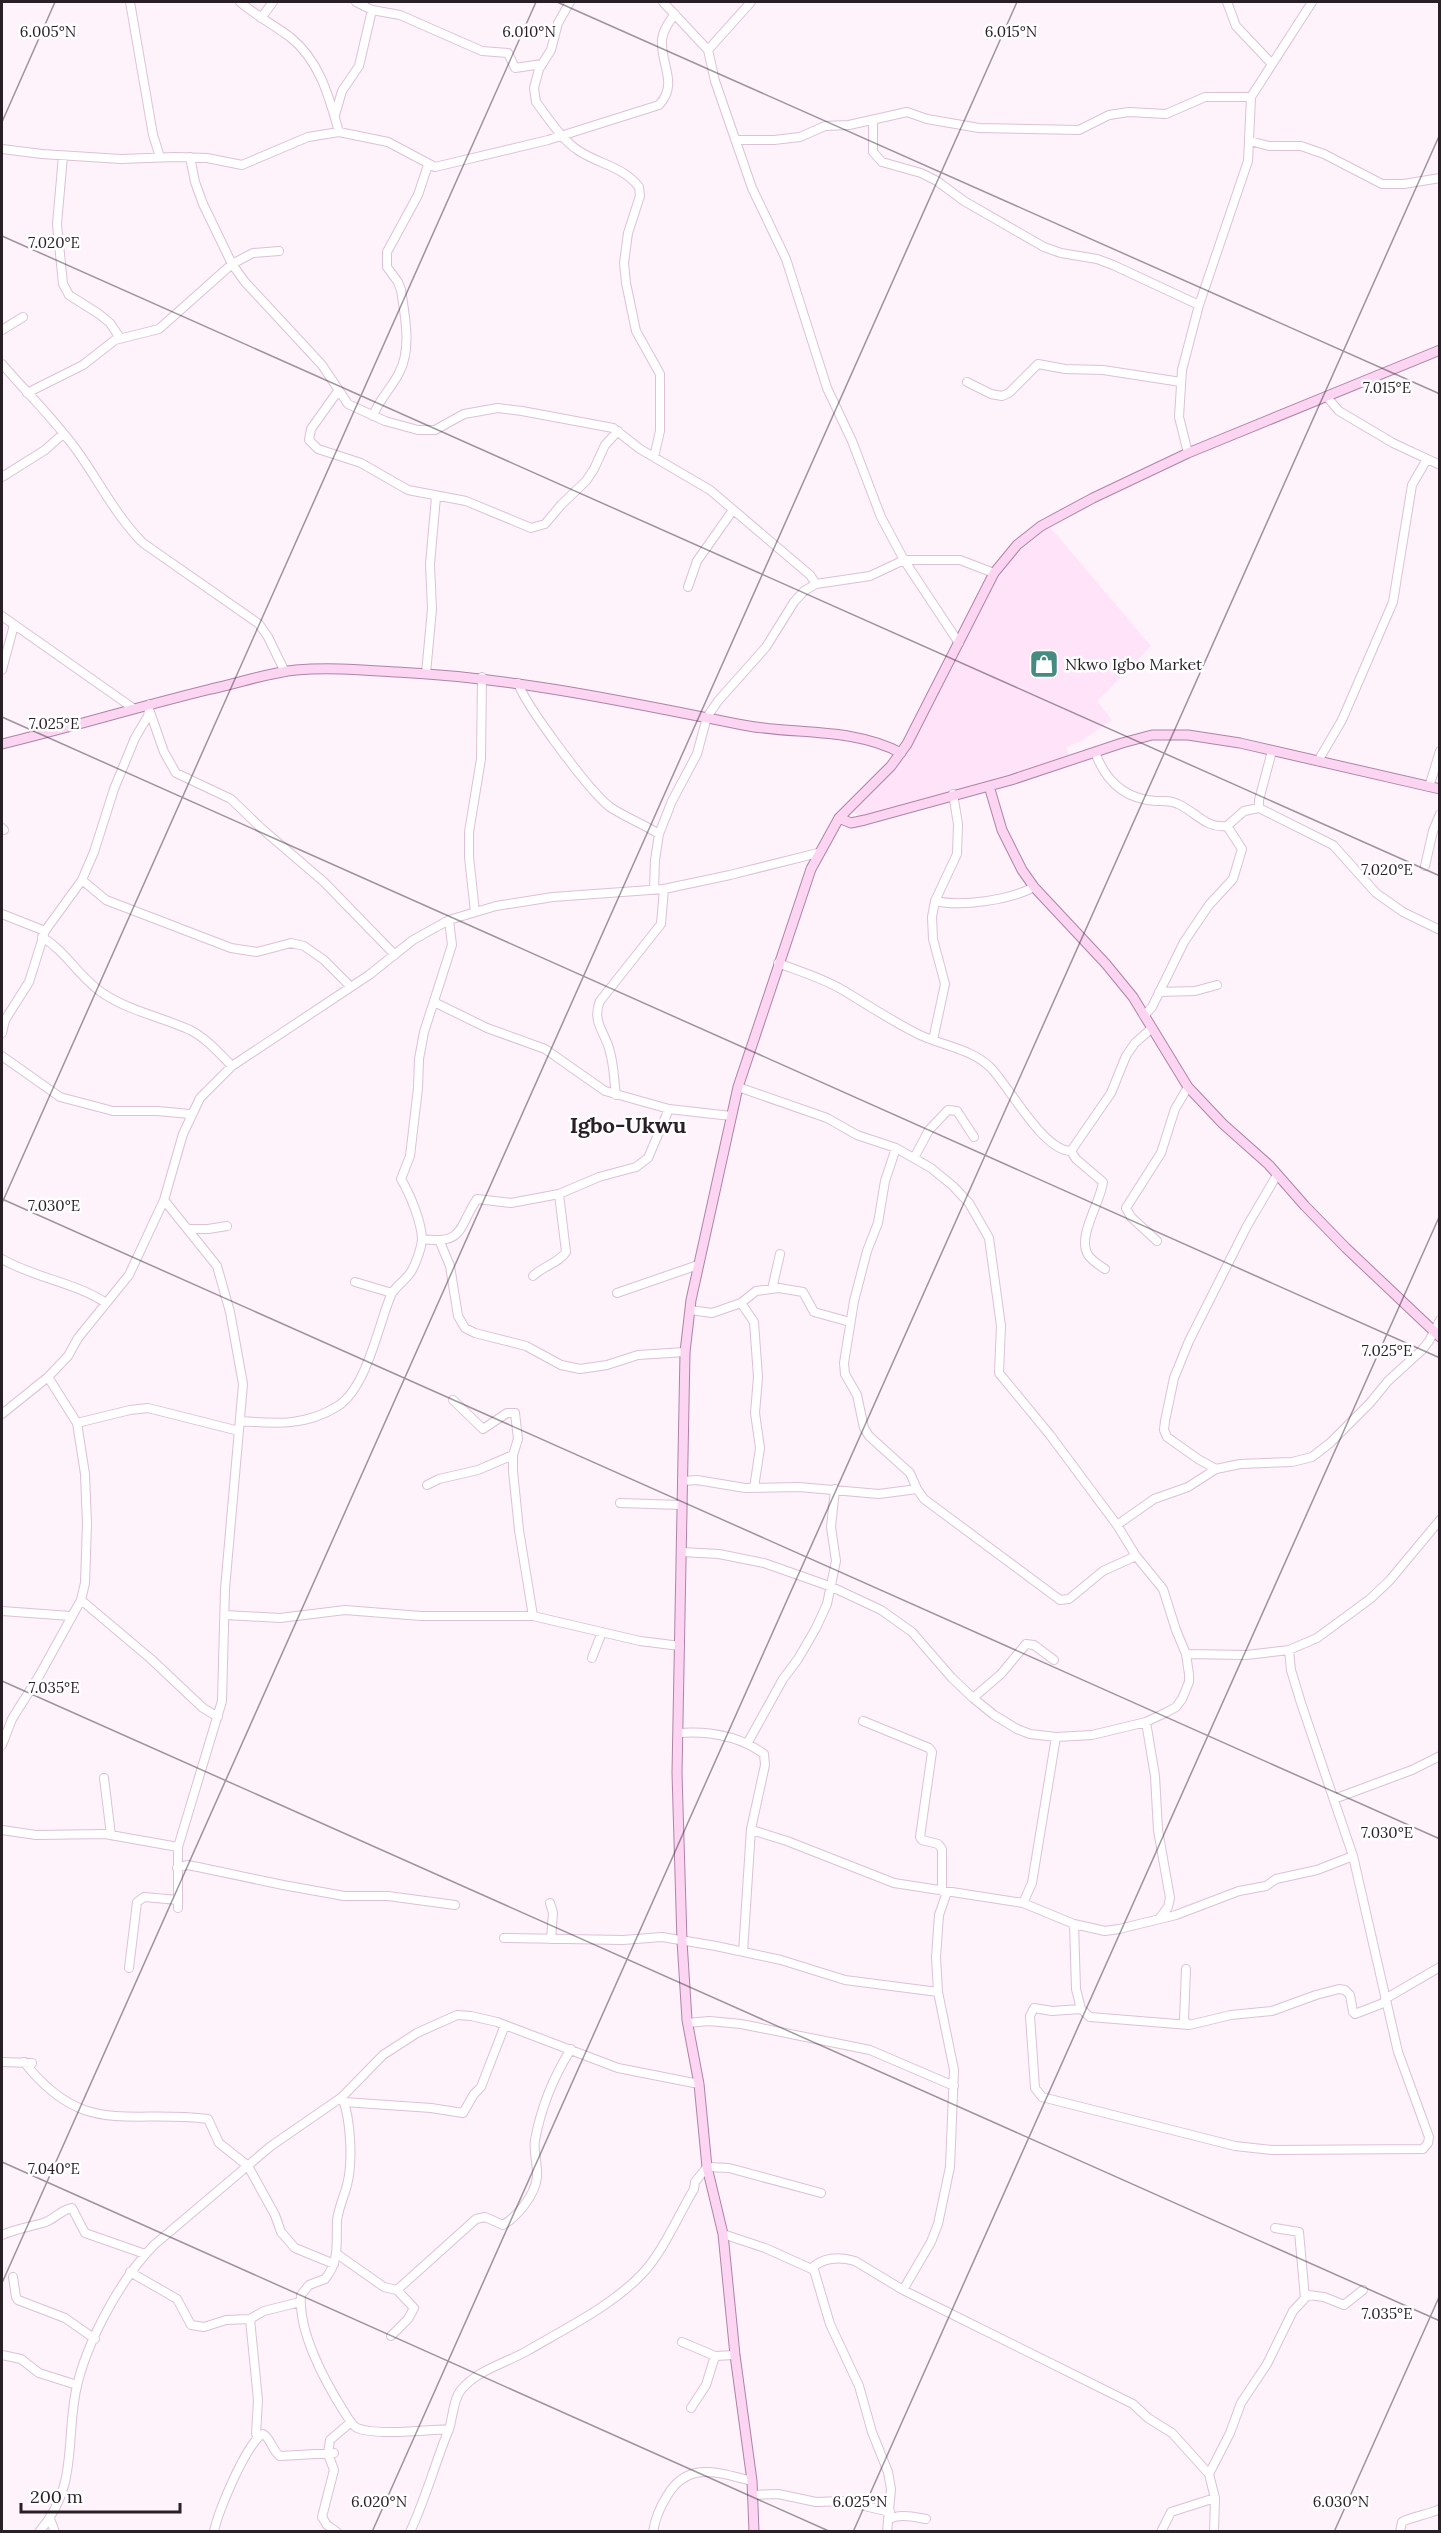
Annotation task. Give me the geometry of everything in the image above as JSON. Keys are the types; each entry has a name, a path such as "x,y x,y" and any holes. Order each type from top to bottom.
{"main road":[{"path":"754,2532 752,2481 735,2355 723,2234 707,2167 699,2084 688,2023 682,1941 677,1773 680,1504 685,1352 698,1265 738,1087 778,963 818,853 839,818 901,753 923,715 994,573 1017,545 1041,526 1092,498 1188,453 1440,350"},
{"path":"2,744 95,721 134,708 150,708 285,672 322,669 482,677 653,705 746,726 853,738 874,742 901,753"},
{"path":"839,818 850,823 861,821 989,786 1152,735 1198,737 1272,751 1440,789"},
{"path":"989,786 1011,851 1034,887 1119,979 1188,1087 1277,1175 1338,1240 1437,1334"},
{"path":"847,810 861,821"}],"street":[{"path":"130,2 153,135 160,157"},
{"path":"240,2 291,38 306,52 320,75 339,132"},
{"path":"261,18 273,2"},
{"path":"356,2 372,10 399,15 482,51 508,53 515,68 542,64"},
{"path":"570,2 558,23 551,50 542,64 534,94 536,102 562,135 580,152 617,169 629,177 640,192 628,233 624,263 636,331 660,374 660,431 654,457"},
{"path":"663,2 708,50 753,188 786,259 827,388 852,441 880,518 904,560 959,643"},
{"path":"708,50 751,2"},
{"path":"1227,2 1228,12 1236,26 1272,64"},
{"path":"1188,453 1179,417 1181,382 1198,305 1244,172 1250,141 1251,97 1312,2"},
{"path":"335,117 342,91 359,66 372,10"},
{"path":"2,149 63,156 132,159 190,157 248,164 308,137 339,132 388,142 435,167 515,149 659,105 664,99 669,76 662,39 664,30 675,14"},
{"path":"736,140 800,137 825,126 849,125 907,112 927,119 979,128 1079,130 1109,115 1129,112 1166,114 1205,97 1251,97"},
{"path":"873,120 873,152 882,162 921,173 937,181 964,201 1044,247 1113,265 1198,305"},
{"path":"1250,141 1269,146 1301,146 1324,154 1382,184 1404,184 1440,178"},
{"path":"63,156 57,224 63,284 69,295 110,323 120,338"},
{"path":"190,157 195,182 203,204 232,264 322,365 348,404 400,426 435,430 464,414 498,408 602,425 618,431 654,457 710,490 810,575 816,584"},
{"path":"373,416 379,400 400,372 406,350 401,290 387,267 387,252 418,195 428,165"},
{"path":"27,393 78,368 120,338 159,329 232,264 254,254 279,251"},
{"path":"2,330 22,316"},
{"path":"2,364 63,434 133,533 143,543 259,624 285,672"},
{"path":"967,382 991,394 1002,396 1014,388 1035,365 1042,364 1058,368 1103,370 1181,382"},
{"path":"338,391 312,429 309,440 312,445 327,453 361,463 408,490 466,501 531,528 545,524 586,481 605,445 618,431"},
{"path":"1327,397 1339,411 1393,443 1440,465"},
{"path":"2,477 45,450 63,434"},
{"path":"1318,761 1342,720 1394,602 1412,484 1427,459"},
{"path":"426,673 432,609 430,564 436,497"},
{"path":"688,587 698,561 733,510"},
{"path":"654,890 654,860 659,834 672,801 697,754 707,717 718,701 766,647 794,602 804,591 816,584 870,576 904,560 960,560 994,573"},
{"path":"2,616 134,708"},
{"path":"2,670 14,625"},
{"path":"475,912 469,857 469,832 482,759 482,677"},
{"path":"518,683 526,700 572,764 603,801 659,834"},
{"path":"2,1033 11,1009 29,982 44,934 82,880 126,758 150,708"},
{"path":"150,708 164,752 176,773 231,799 324,882 395,955"},
{"path":"1259,808 1272,751"},
{"path":"1429,787 1440,751"},
{"path":"1095,752 1106,777 1127,793 1150,800 1171,801 1192,810 1212,826 1227,826 1244,811 1259,808 1333,845 1376,893 1403,912 1440,930"},
{"path":"933,1040 945,984 933,939 932,917 934,901 957,854 958,824 953,794"},
{"path":"1425,866 1433,831 1440,814"},
{"path":"1144,1016 1185,942 1209,905 1230,883 1236,872 1242,849 1227,826"},
{"path":"2,1414 48,1377 68,1356 78,1338 129,1275 164,1200 190,1114 200,1098 232,1066 395,955 413,940 449,920 496,906 553,897 664,889 818,853"},
{"path":"82,880 106,900 231,948 257,952 291,943 304,946 350,986"},
{"path":"934,901 962,903 1012,897 1034,887"},
{"path":"616,1095 610,1052 607,1040 597,1025 597,1011 600,1001 661,924 664,889"},
{"path":"2,914 44,934 100,992 119,1003 191,1030 203,1038 232,1066"},
{"path":"240,1421 269,1424 302,1422 339,1405 355,1390 380,1331 392,1293 412,1271 422,1239 410,1195 401,1179 411,1147 419,1059 452,945 449,920"},
{"path":"778,963 840,988 885,1017 980,1059 1004,1083 1041,1132 1064,1150 1071,1151"},
{"path":"1159,992 1195,991 1217,985"},
{"path":"434,1002 487,1029 545,1049 605,1091 669,1109 731,1116"},
{"path":"1071,1151 1111,1092 1126,1056 1135,1043 1152,1028"},
{"path":"2,1056 60,1097 113,1111 190,1114"},
{"path":"681,1552 719,1554 764,1563 832,1587 901,1622 973,1698 1017,1729 1030,1734 1056,1737 1092,1735 1146,1722 1176,1707 1189,1682 1186,1654 1163,1589 1136,1556 1118,1525 999,1373 1001,1326 989,1238 969,1203 953,1186 896,1148 857,1135 827,1118 738,1087"},
{"path":"1157,1242 1131,1217 1126,1208 1161,1153 1175,1109 1188,1087"},
{"path":"422,1239 440,1242 457,1233 465,1224 477,1199 511,1203 559,1194 599,1177 636,1167 648,1158 669,1109"},
{"path":"914,1158 929,1130 948,1110 957,1112 974,1137"},
{"path":"896,1148 885,1181 878,1223 867,1251 850,1322 845,1374 857,1395 864,1428 869,1436 891,1453 910,1473 924,1499 1060,1600 1069,1599 1103,1571 1136,1556"},
{"path":"1071,1151 1076,1160 1103,1182 1087,1230 1085,1246 1088,1254 1105,1269"},
{"path":"1215,1469 1198,1460 1167,1437 1164,1430 1165,1421 1174,1378 1184,1351 1247,1226 1277,1175"},
{"path":"533,1276 546,1264 559,1260 566,1252 559,1194"},
{"path":"129,1968 137,1902 144,1897 178,1904 178,1847 219,1717 222,1701 225,1589 243,1384 230,1312 220,1273 210,1255 164,1200"},
{"path":"189,1228 208,1229 227,1226"},
{"path":"440,1242 450,1266 458,1316 465,1328 475,1333 526,1346 561,1365 580,1369 607,1365 638,1355 685,1352"},
{"path":"772,1289 780,1254"},
{"path":"2,1259 27,1272 93,1295 106,1303"},
{"path":"617,1293 698,1265"},
{"path":"355,1282 392,1293"},
{"path":"690,1310 712,1313 741,1303 756,1291 800,1290 814,1312 850,1322"},
{"path":"741,1303 754,1322 758,1377 755,1413 760,1448 754,1488"},
{"path":"1118,1525 1154,1499 1188,1487 1215,1469 1230,1465 1292,1462 1312,1457 1330,1443 1370,1403 1388,1381 1437,1334 1440,1320"},
{"path":"2,1745 5,1723 39,1676 81,1600 86,1575 85,1474 77,1423 48,1377"},
{"path":"453,1400 483,1429 507,1413 515,1413 518,1439 513,1455 519,1530 533,1616"},
{"path":"77,1423 148,1408 239,1431"},
{"path":"427,1485 440,1479 478,1470 513,1455"},
{"path":"682,1481 697,1480 740,1488 835,1489 879,1494 917,1489"},
{"path":"747,1743 783,1679 816,1628 832,1587 836,1561 831,1527 835,1489"},
{"path":"620,1503 680,1504"},
{"path":"1186,1654 1246,1655 1289,1650 1317,1638 1370,1599 1390,1580 1440,1520"},
{"path":"81,1600 151,1659 203,1708 219,1717"},
{"path":"226,1615 280,1618 345,1610 421,1616 533,1616 640,1641 680,1646"},
{"path":"2,1611 71,1616"},
{"path":"592,1658 602,1632"},
{"path":"973,1698 1001,1674 1026,1644 1034,1645 1054,1660"},
{"path":"1081,2009 1052,2012 1034,2008 1031,2011 1035,2088 1042,2097 1235,2146 1272,2150 1423,2149 1428,2143 1429,2137 1398,2052 1353,1856 1297,1692 1289,1650"},
{"path":"863,1721 929,1748 932,1752 920,1837 922,1840 938,1844 942,1849 944,1891 937,1935 938,1992 954,2070 950,2167 938,2224 931,2242 903,2290"},
{"path":"1146,1722 1155,1776 1158,1830 1169,1885 1164,1913"},
{"path":"679,1733 714,1733 747,1743 764,1754 765,1759 751,1829 743,1952"},
{"path":"1023,1903 1032,1883 1056,1737"},
{"path":"1334,1799 1412,1770 1440,1756"},
{"path":"104,1778 111,1835"},
{"path":"751,1829 882,1879 1023,1903 1074,1924 1105,1930 1239,1890 1266,1886 1276,1879 1317,1870 1353,1856"},
{"path":"3,1832 46,1835 111,1835 178,1847"},
{"path":"177,1868 187,1865 356,1898 388,1896 455,1905"},
{"path":"550,1903 553,1913 551,1939"},
{"path":"1074,1924 1076,1989 1081,2009 1090,2017 1188,2025 1231,2015 1272,2011 1339,1989 1345,1990 1350,1995 1355,2014 1385,2000 1440,1967"},
{"path":"504,1938 623,1940 662,1937 781,1960 845,1980 938,1992"},
{"path":"1186,1969 1184,2020 1188,2025"},
{"path":"39,2532 50,2519 68,2477 77,2385 112,2300 130,2272 145,2254 248,2166 343,2100 383,2055 417,2033 445,2019 471,2016 506,2025 618,2068 699,2084"},
{"path":"688,2023 710,2021 741,2024 870,2050 954,2086"},
{"path":"343,2100 463,2113 474,2094 482,2087 506,2025"},
{"path":"397,2290 476,2219 485,2217 503,2225 522,2207 536,2182 534,2152 538,2129 557,2072 571,2049"},
{"path":"2,2062 28,2063 50,2092 99,2116 146,2118 181,2116 208,2119 219,2143 248,2166 281,2232 295,2248 334,2264"},
{"path":"343,2100 347,2112 350,2166 337,2221 337,2254 334,2264 325,2279 309,2285 304,2290 300,2302 308,2338 331,2391 354,2426 367,2430 449,2429"},
{"path":"410,2532 433,2476 458,2395 467,2384 606,2303 642,2274 688,2199 695,2182 707,2167 729,2168 821,2193"},
{"path":"2,2235 26,2225 45,2223 60,2212 72,2208 85,2233 145,2254"},
{"path":"1275,2228 1299,2232 1305,2298"},
{"path":"723,2234 765,2248 814,2271"},
{"path":"337,2254 384,2287 397,2290 414,2308 408,2319 391,2336"},
{"path":"887,2532 891,2489 888,2472 872,2432 859,2386 830,2324 813,2266 824,2260 847,2259 903,2290 1011,2342 1080,2380 1128,2401 1148,2418 1172,2433 1209,2474 1215,2498 1214,2532"},
{"path":"130,2272 177,2299 190,2325 204,2327 226,2320 250,2319 264,2311 300,2302"},
{"path":"13,2277 18,2300 59,2315 95,2339"},
{"path":"1209,2474 1230,2433 1241,2403 1267,2364 1287,2321 1305,2298 1312,2295 1344,2305 1363,2290"},
{"path":"250,2319 258,2400 256,2434 258,2435"},
{"path":"682,2342 715,2356 735,2355"},
{"path":"2,2355 21,2359 39,2373 77,2385"},
{"path":"691,2408 706,2385 715,2356"},
{"path":"337,2532 327,2525 322,2517 334,2470 330,2440 351,2422"},
{"path":"258,2435 266,2436 280,2456 331,2454"},
{"path":"214,2532 245,2456 258,2435"},
{"path":"653,2532 660,2507 670,2490 686,2476 708,2472 752,2481"},
{"path":"752,2495 778,2494 816,2502 843,2501 892,2517 926,2519"},
{"path":"1161,2532 1171,2512 1215,2498"},
{"path":"1400,2532 1402,2522 1410,2517 1425,2515 1440,2509"},
{"path":"50,2519 55,2532"}],"shaded area":[{"name":"Nkwo Igbo Market","path":"1049,526 1151,646 1097,701 1112,720 1081,741 1066,747 1070,758 1005,780 862,818 858,816 852,809 906,752 1006,562"}],"place":[{"name":"Nkwo Igbo Market","path":"1044,664"}],"district":[{"name":"Igbo-Ukwu","path":"628,1125"}]}
